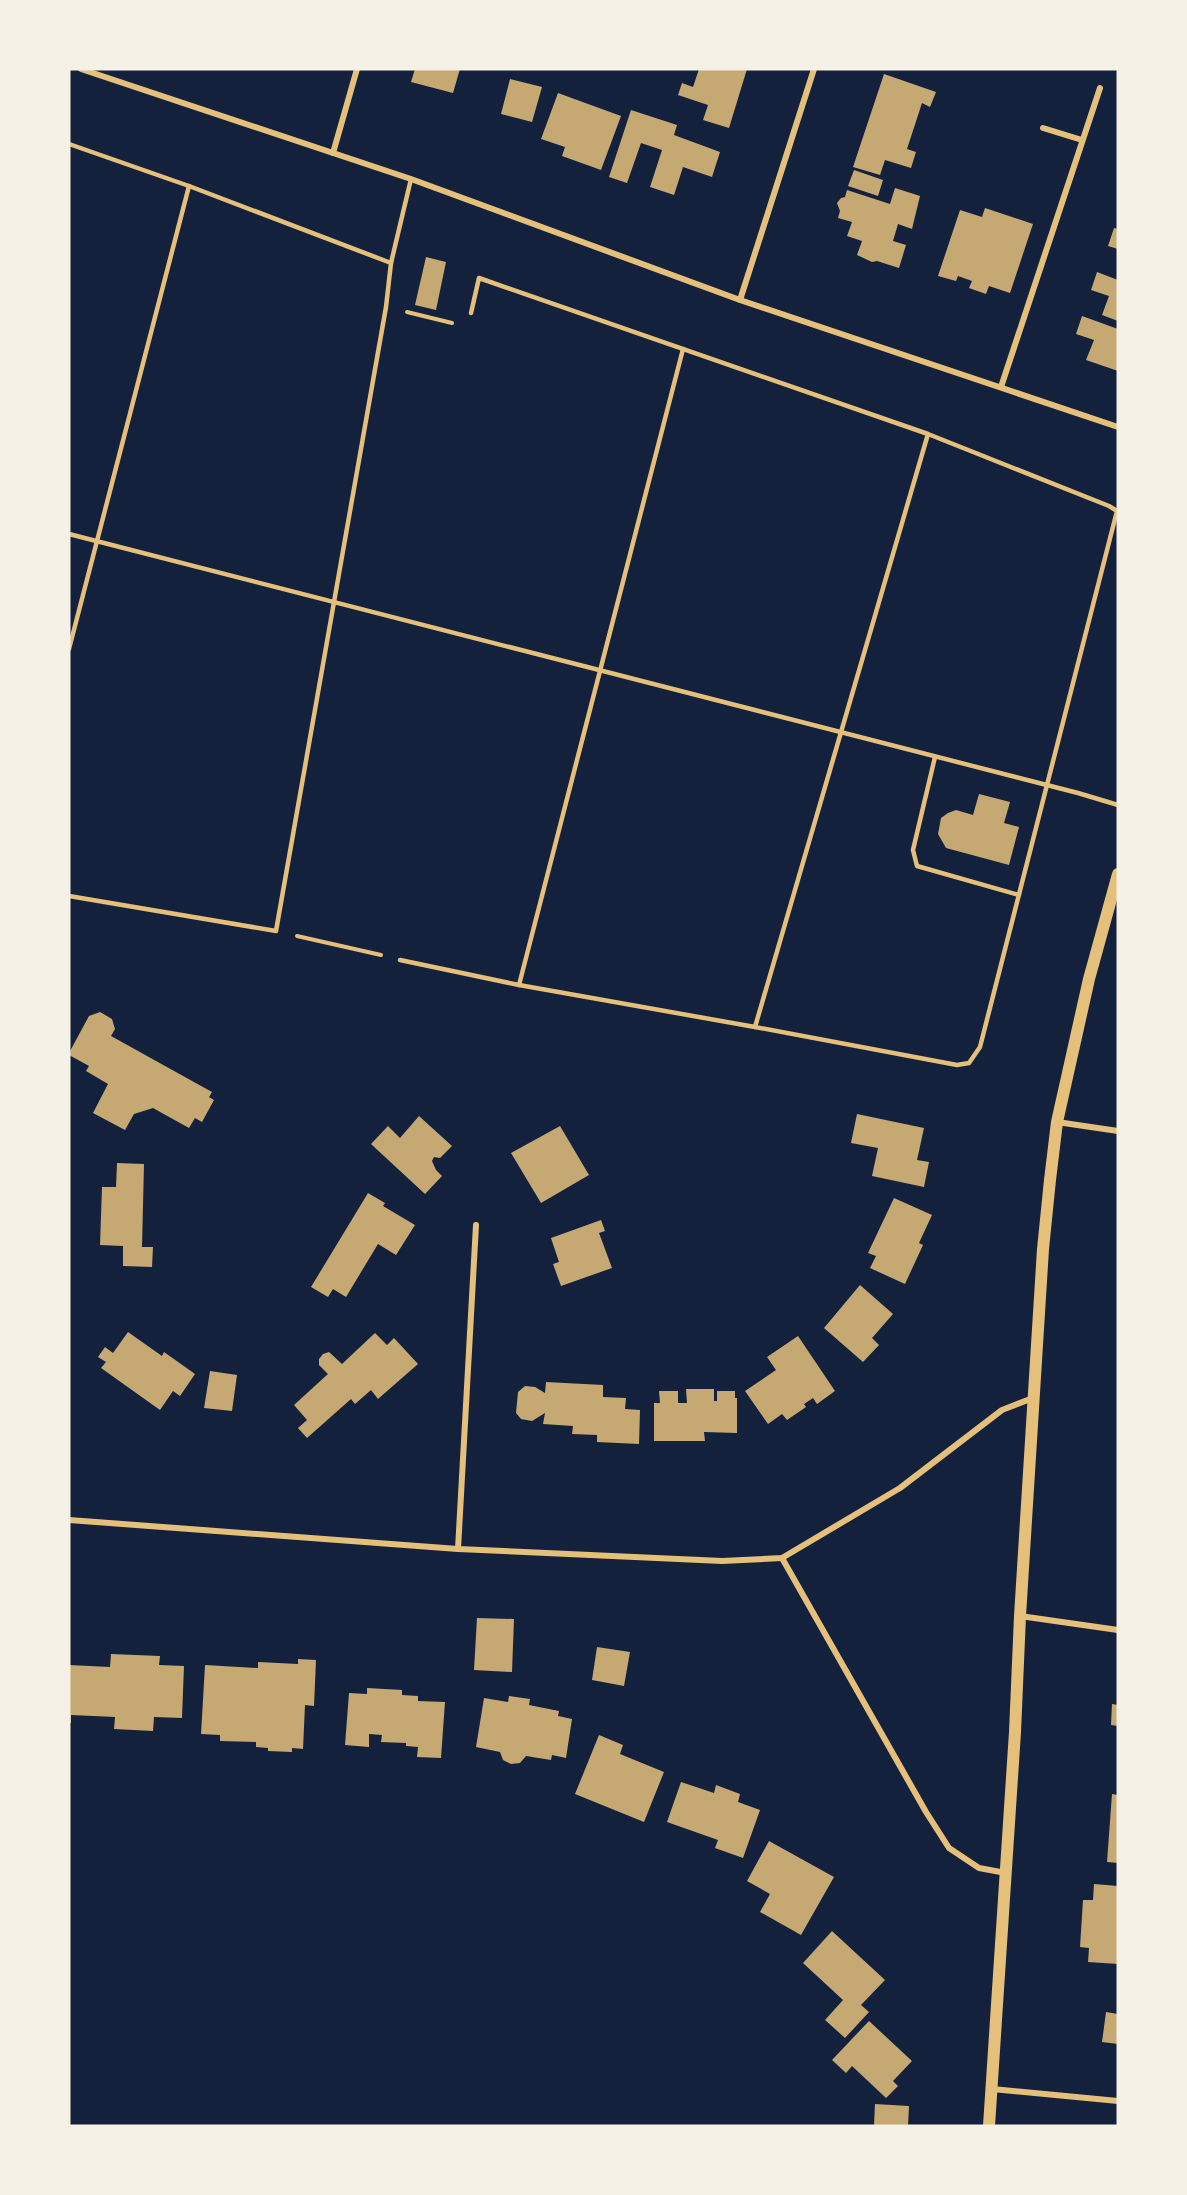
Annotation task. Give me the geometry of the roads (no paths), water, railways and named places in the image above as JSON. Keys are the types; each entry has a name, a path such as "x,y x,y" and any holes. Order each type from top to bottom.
{"main road":[{"path":"989,2126 1007,1873 1020,1616 1043,1249 1057,1122 1089,979 1118,874"}],"street":[{"path":"81,69 411,179 740,300 1118,427"},
{"path":"333,153 357,69"},
{"path":"740,300 814,69"},
{"path":"1001,387 1100,88"},
{"path":"1043,128 1082,140"},
{"path":"1057,1122 1118,1131"},
{"path":"458,1549 476,1225"},
{"path":"69,1520 458,1549 722,1561 782,1558 900,1488 1002,1410 1035,1397"},
{"path":"782,1558 926,1812 949,1848 979,1868 1007,1873"},
{"path":"1020,1616 1118,1630"},
{"path":"992,2089 1118,2101"}],"lane":[{"path":"69,144 189,186 390,263"},
{"path":"69,897 276,931 386,307 390,263 411,179"},
{"path":"69,649 189,186"},
{"path":"400,960 519,985 957,1065 969,1063 980,1047 1118,511 928,434 479,278 471,313"},
{"path":"519,985 683,349"},
{"path":"755,1027 928,434"},
{"path":"69,534 1118,805"},
{"path":"935,757 913,850 917,866 1019,895"}]}
